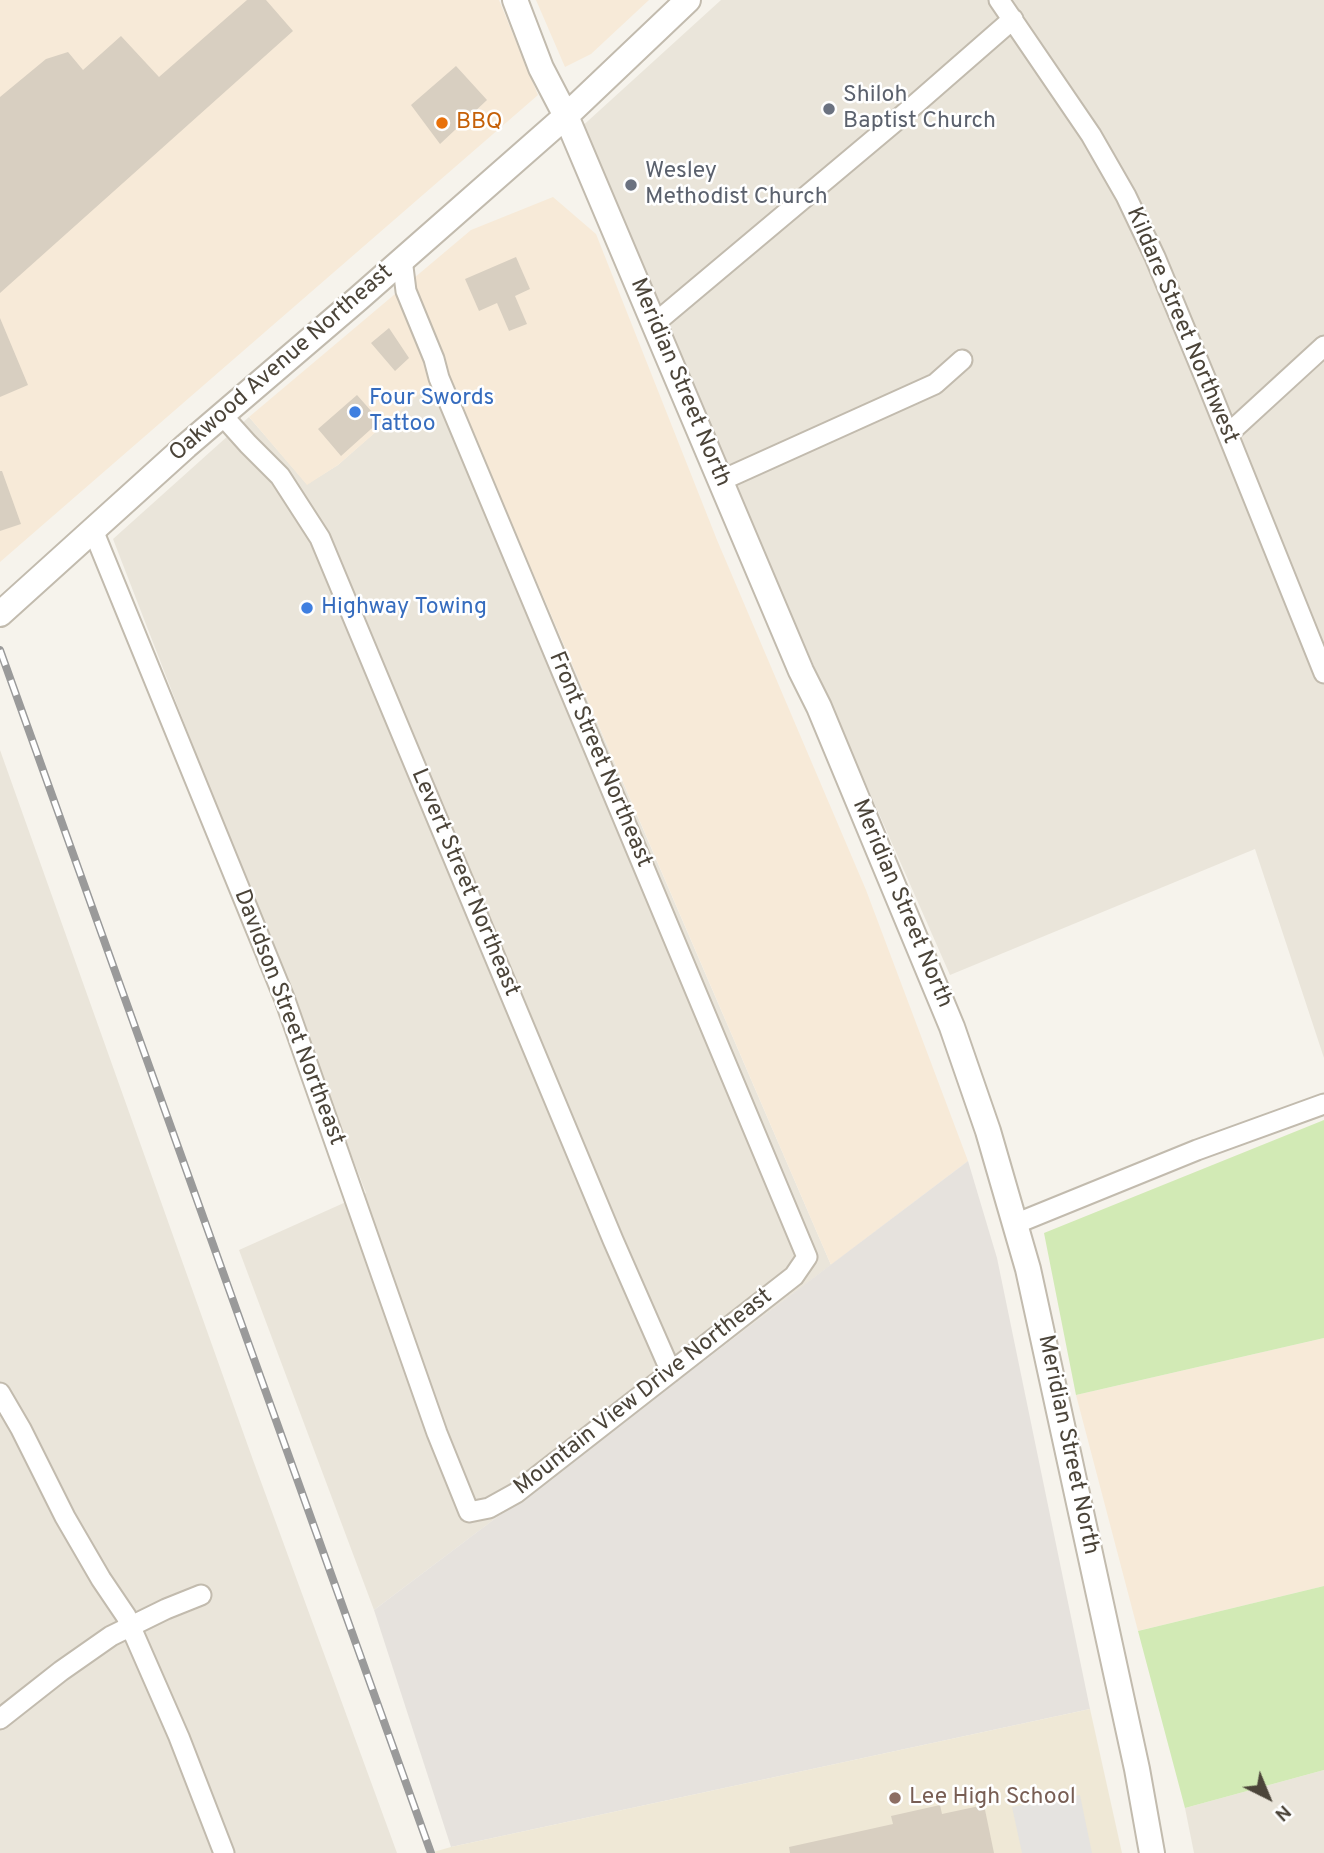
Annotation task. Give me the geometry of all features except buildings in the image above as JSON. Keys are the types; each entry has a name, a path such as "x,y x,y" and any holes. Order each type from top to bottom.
{"street":[{"name":"Meridian Street North","path":"515,0 541,68 566,116 801,671 819,707 952,1027 988,1131 1028,1269 1137,1769 1152,1853"},
{"name":"Oakwood Avenue Northeast","path":"0,614 222,415 566,116 688,0"},
{"name":"Kildare Street Northwest","path":"999,0 1090,135 1126,196 1228,434 1324,673"},
{"path":"654,324 1013,19"},
{"name":"Front Street Northeast","path":"402,259 406,291 439,378 807,1257"},
{"path":"1228,434 1324,346"},
{"path":"720,481 935,384 962,360"},
{"name":"Levert Street Northeast","path":"222,415 281,476 320,538 613,1240 671,1372"},
{"name":"Davidson Street Northeast","path":"93,530 285,1000 438,1433 469,1512"},
{"path":"1015,1224 1197,1150 1324,1104"},
{"name":"Mountain View Drive Northeast","path":"469,1512 489,1508 516,1493 794,1276 807,1257"},
{"path":"0,1393 65,1517 126,1616 179,1737 223,1853"},
{"path":"0,1719 111,1636 201,1595"}],"shaded area":[{"path":"0,0 499,0 538,95 0,562"},
{"path":"536,0 649,0 591,54 565,67"},
{"path":"721,0 1324,0 1324,1058 1255,849 950,975 578,130"},
{"path":"553,197 596,234 717,540 866,890 968,1161 831,1265 446,371 338,465 307,485 249,417 471,230"},
{"path":"445,370 831,1265 374,1610 239,1250 366,1193 113,539 249,417 307,484 338,465"},
{"path":"0,750 253,1460 397,1853 0,1853"},
{"path":"968,1161 997,1258 1090,1709 451,1847 374,1610"},
{"path":"1324,1338 1324,1586 1138,1631 1076,1395"},
{"name":"Lee High School","path":"1090,1709 1122,1853 430,1853 451,1847"},
{"path":"1324,1770 1324,1853 1194,1853 1185,1808"},
{"path":"1080,1795 1092,1853 1022,1853 1012,1807"}],"green space":[{"path":"1324,1120 1324,1338 1076,1395 1044,1233"},
{"path":"1324,1586 1324,1770 1185,1808 1138,1631"}],"railway":[{"path":"0,650 431,1853"}],"place":[{"name":"Shiloh Baptist Church","path":"829,109"},
{"name":"BBQ","path":"442,123"},
{"name":"Wesley Methodist Church","path":"631,185"},
{"name":"Four Swords Tattoo","path":"355,412"},
{"name":"Highway Towing","path":"307,608"},
{"name":"Lee High School","path":"895,1798"}]}
